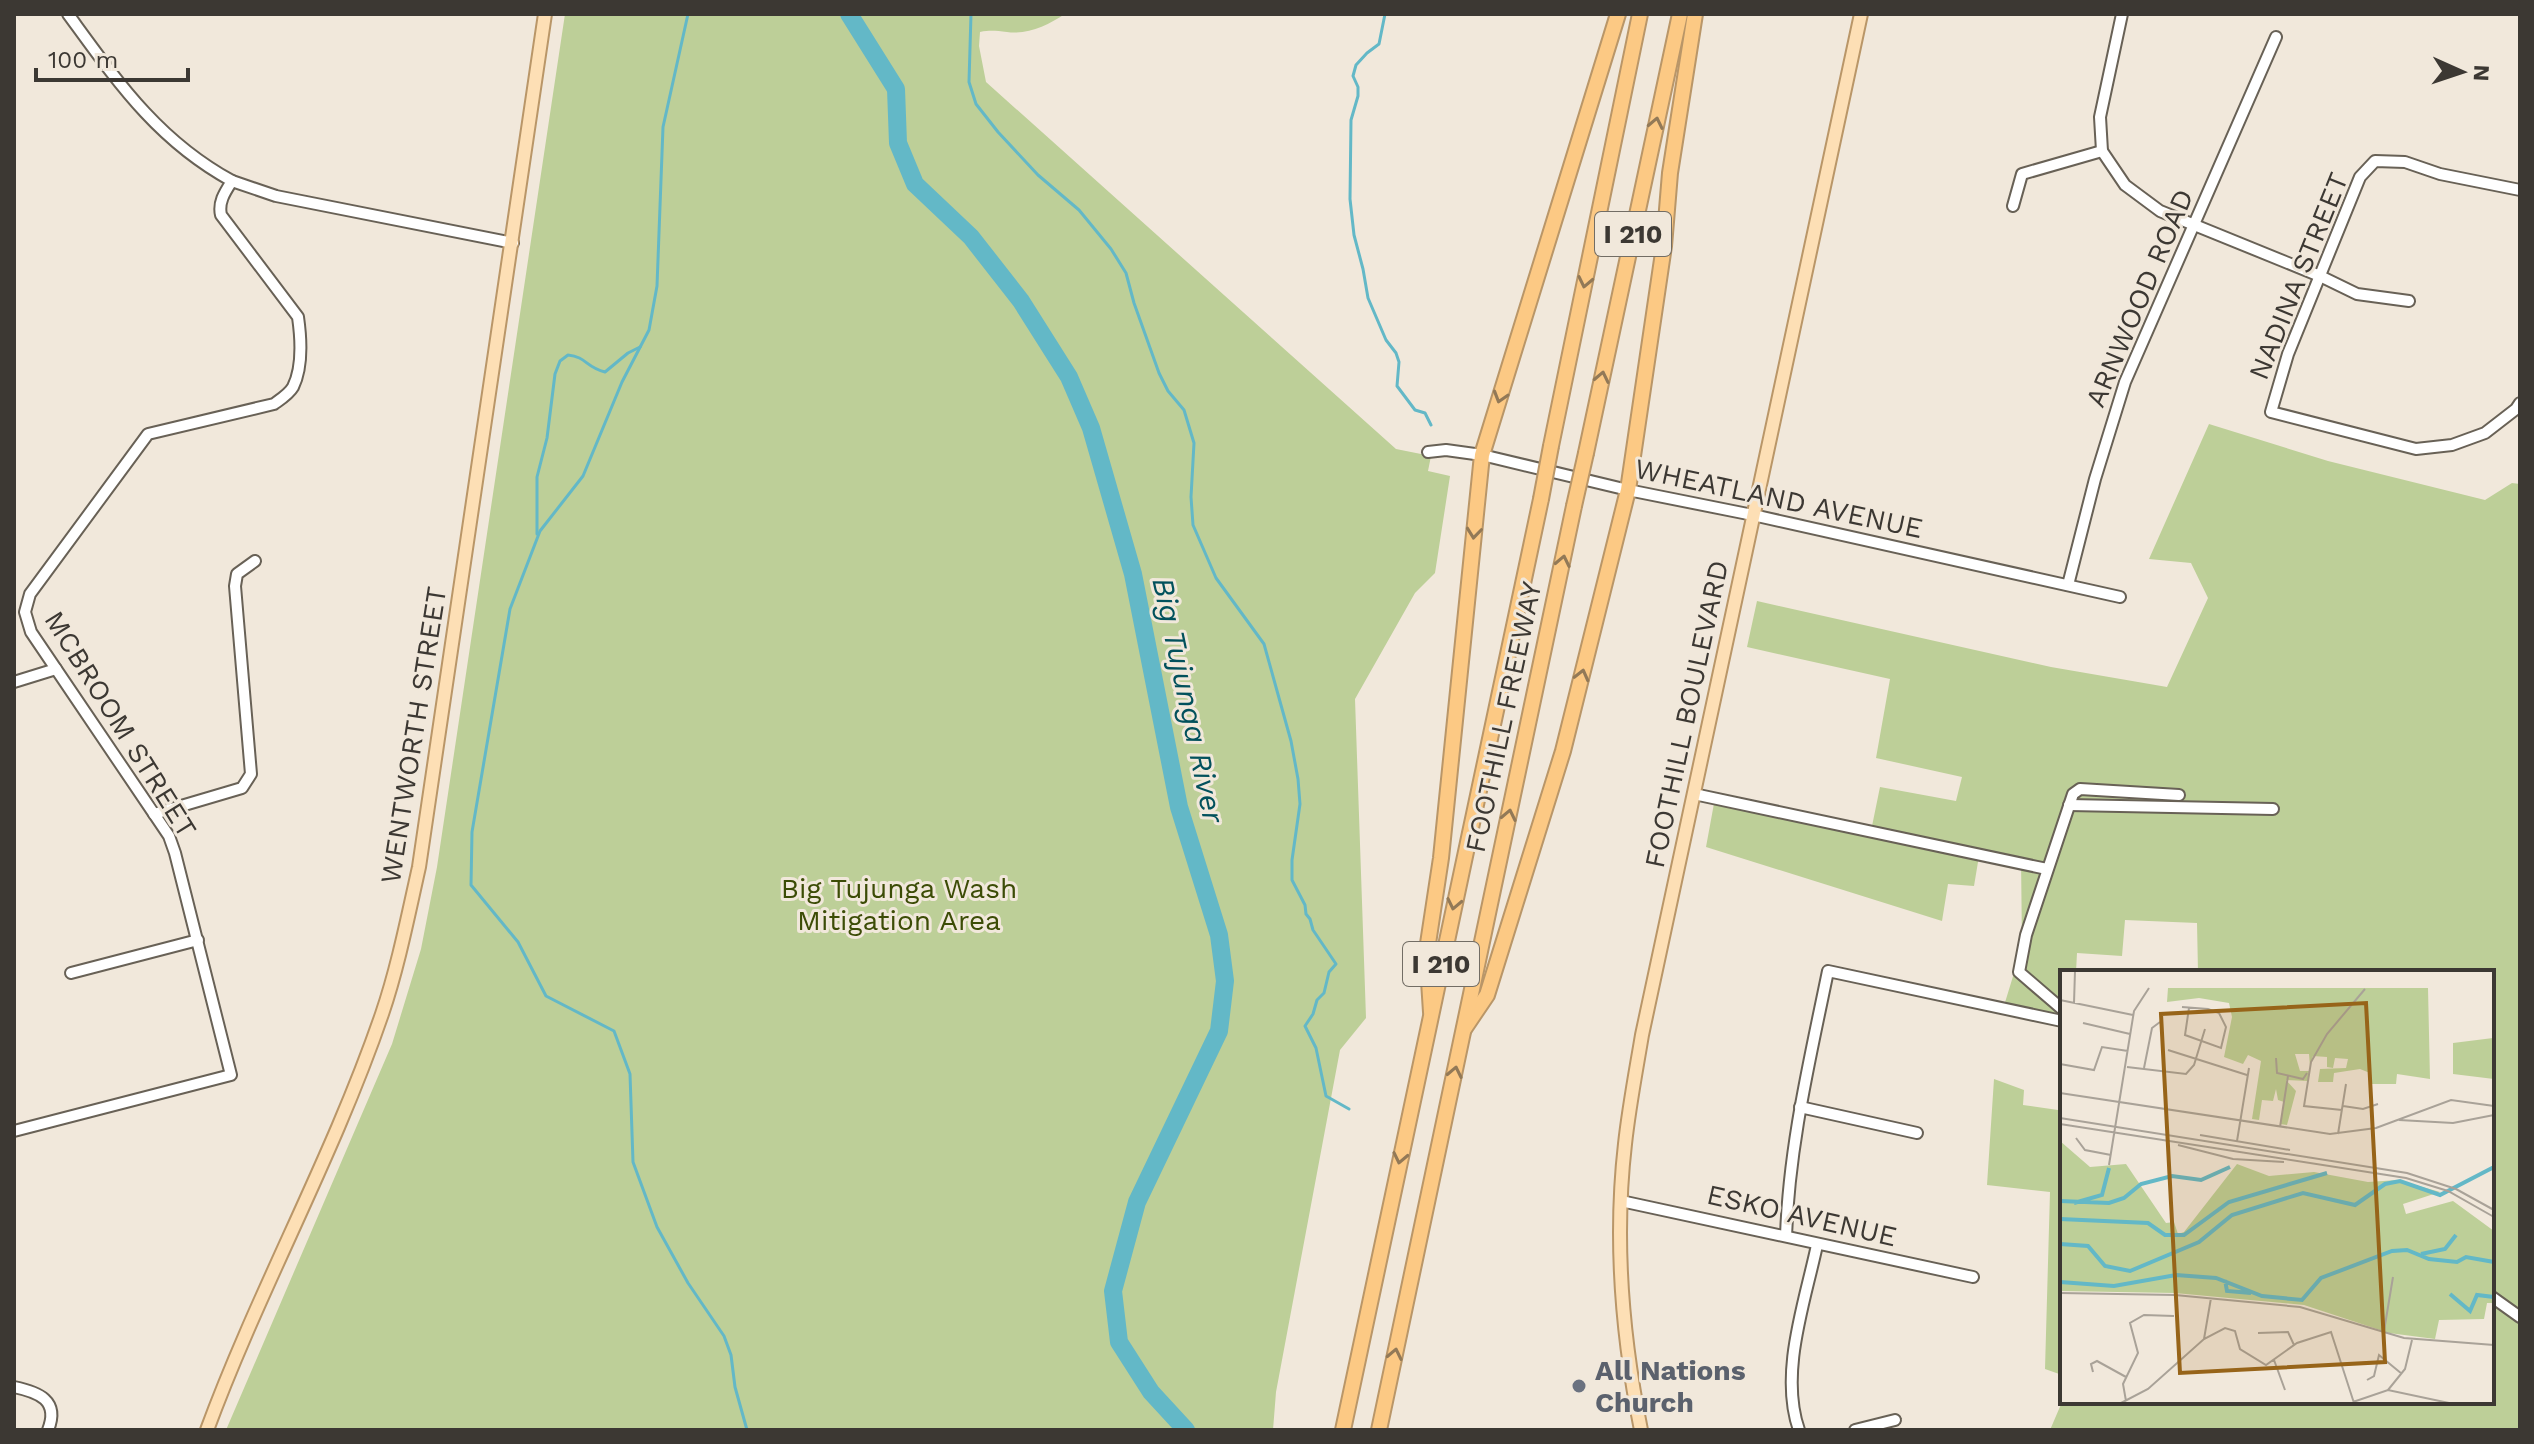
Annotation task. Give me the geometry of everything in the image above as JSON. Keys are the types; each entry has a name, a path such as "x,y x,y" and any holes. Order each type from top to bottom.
{"highway":[{"path":"1431,1012 1427,950 1441,858 1482,455 1618,14"},
{"name":"FOOTHILL FREEWAY","path":"1343,1430 1541,499 1640,14"},
{"name":"FOOTHILL FREEWAY","path":"1379,1430 1680,14"},
{"path":"1464,1029 1487,995 1563,751 1628,490 1664,246 1670,173 1695,14"}],"main road":[{"name":"WENTWORTH STREET","path":"207,1430 359,1077 383,1011 404,931 419,867 545,14"},
{"name":"FOOTHILL BOULEVARD","path":"1641,1430 1623,1311 1621,1201 1628,1121 1642,1035 1861,14"}],"street":[{"path":"68,14 151,121 207,168 232,181 276,196 513,243"},
{"path":"2122,14 2100,117 2102,151 2125,185 2160,211 2357,294 2409,301"},
{"name":"ARNWOOD ROAD","path":"2068,585 2095,479 2125,382 2276,37"},
{"path":"2013,206 2022,174 2102,151"},
{"name":"NADINA STREET","path":"2520,190 2440,174 2405,162 2375,161 2360,177 2288,354 2271,412 2416,449 2452,445 2485,433 2520,403"},
{"name":"MCBROOM STREET","path":"14,1131 231,1075 169,836 56,669 27,623 25,612 27,599 148,434 274,404 293,387 298,369 298,317 221,215 219,208 232,181"},
{"name":"WHEATLAND AVENUE","path":"1428,452 1446,450 1482,455 1628,490 2120,597"},
{"path":"154,814 242,788 251,774 235,586 237,574 255,561"},
{"path":"14,682 56,669"},
{"path":"2060,1007 2019,972 2026,935 2073,794 2080,789 2179,795"},
{"path":"1694,794 2047,869"},
{"path":"2069,805 2273,809"},
{"path":"71,973 198,940"},
{"path":"1786,1236 1800,1107 1828,971 2060,1021"},
{"path":"1800,1107 1917,1133"},
{"name":"ESKO AVENUE","path":"1621,1201 1973,1277"},
{"path":"1799,1430 1790,1400 1791,1371 1817,1245"},
{"path":"2494,1298 2520,1317"},
{"path":"14,1387 36,1392 48,1403 51,1419 48,1430"},
{"path":"1855,1430 1895,1420"}],"green space":[{"name":"Big Tujunga Wash Mitigation Area","path":"565,14 1065,14 1030,31 980,32 979,46 986,82 1396,449 1431,456 1428,471 1450,476 1435,573 1415,593 1355,699 1366,1018 1340,1050 1276,1392 1273,1430 226,1430 392,1044 421,949 437,867"},
{"path":"2209,424 2328,461 2485,500 2512,483 2520,484 2520,1430 2050,1430 2061,1404 2494,1404 2494,970 2198,970 2197,923 2125,920 2122,956 2077,953 2076,970 2060,970 2060,1020 2003,1009 2022,947 2021,857 1979,856 1974,886 1948,884 1942,921 1706,847 1715,798 1871,831 1880,787 1956,801 1962,777 1876,758 1890,679 1747,647 1757,601 2051,667 2167,687 2208,598 2191,563 2149,559"},
{"path":"1994,1079 2024,1090 2023,1105 2058,1110 2060,1100 2060,1374 2045,1369 2050,1192 1987,1185"}],"waterway":[{"path":"688,14 663,127 657,286 649,330 622,382 583,476 540,531 510,609 472,832 471,885 518,942 546,996 614,1031 630,1074 633,1162 657,1227 688,1283 724,1336 747,1430"},
{"name":"Big Tujunga River","path":"849,14 896,89 898,143 915,184 971,237 1021,301 1069,377 1091,428 1133,574 1179,807 1219,935 1225,981 1219,1031 1137,1202 1113,1291 1119,1342 1151,1392 1186,1430"},
{"path":"971,14 969,82 976,104 1038,175 1079,210 1111,249 1126,273 1159,373 1168,391 1184,410 1194,443 1193,525 1216,578 1264,644 1291,741 1300,804 1292,880 1313,930 1336,964 1329,972 1324,993 1317,1000 1305,1026 1316,1048 1326,1096 1349,1109"},
{"path":"1385,14 1379,44 1356,65 1353,76 1358,87 1351,120 1350,199 1354,235 1368,298 1399,362 1397,386 1415,410 1425,413 1431,425"},
{"path":"537,534 537,477 560,361 568,355 574,356 605,372 640,347"}],"place":[{"name":"All Nations Church","path":"1579,1386"}]}
